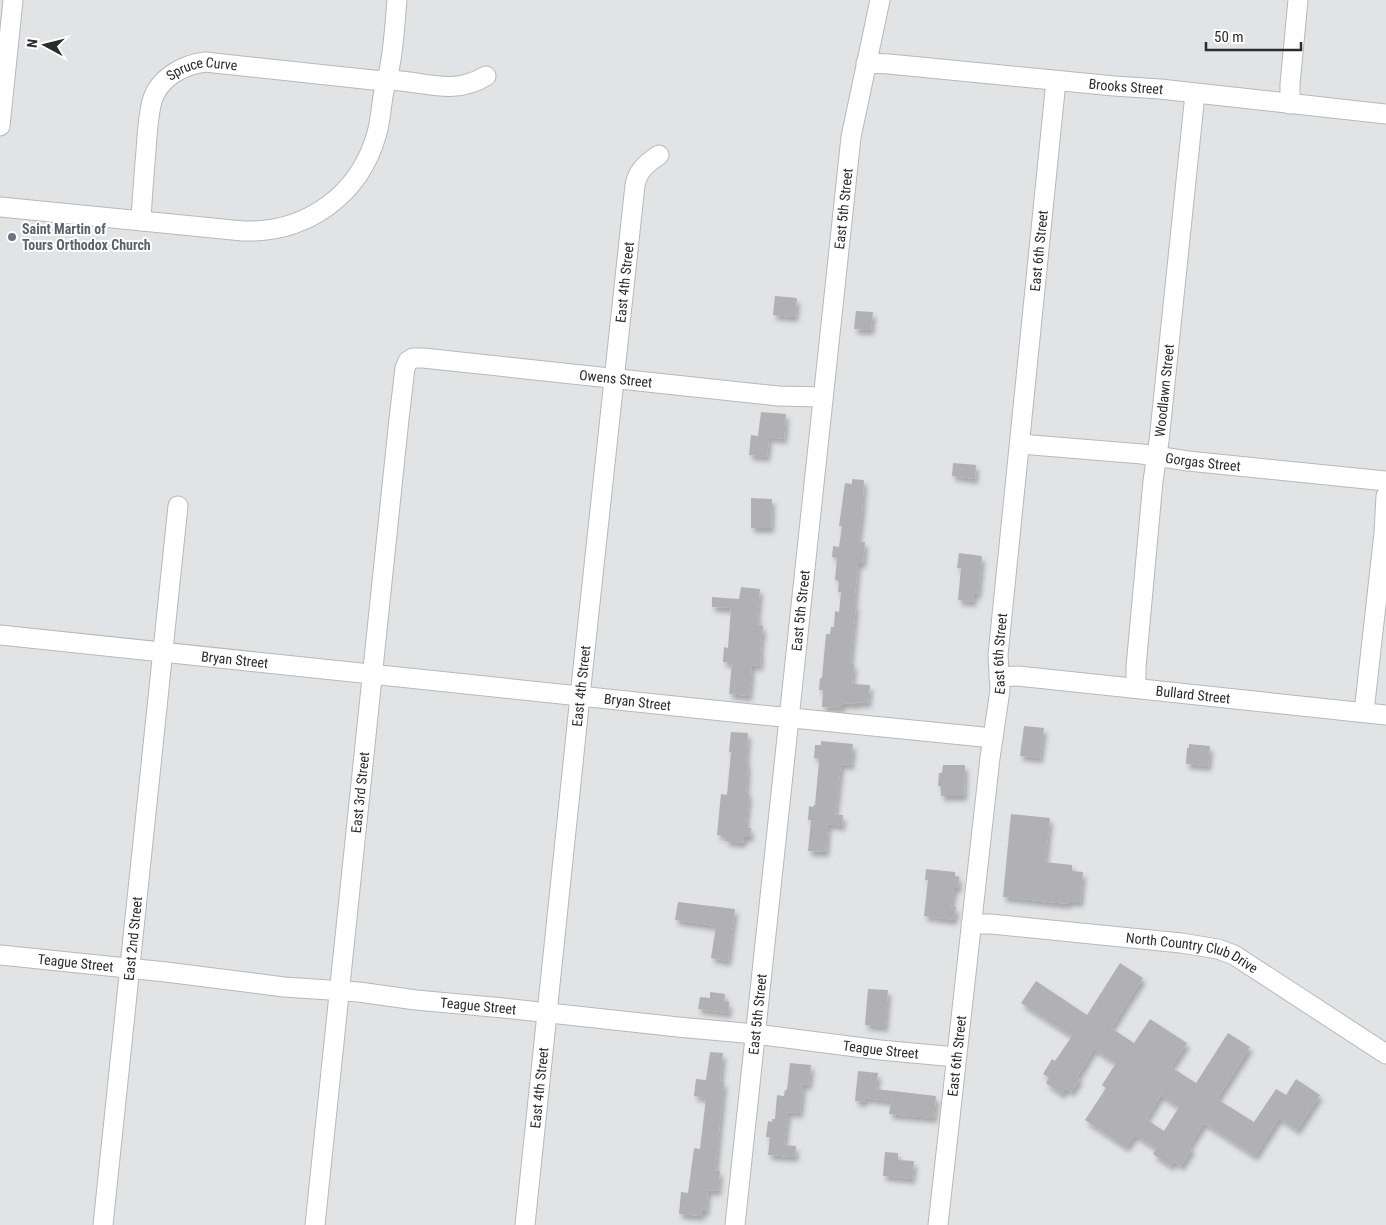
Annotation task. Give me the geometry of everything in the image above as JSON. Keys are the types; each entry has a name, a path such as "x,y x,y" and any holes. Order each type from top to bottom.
{"street":[{"path":"0,126 13,0"},
{"path":"0,207 258,232 286,226 318,213 345,191 366,160 377,132 393,49 398,0"},
{"name":"East 5th Street","path":"735,1225 851,137 880,0"},
{"path":"1290,104 1290,84 1298,0"},
{"name":"Spruce Curve","path":"141,221 142,193 152,101 164,81 174,72 185,66 205,62 400,81 439,87 465,85 476,82 486,76"},
{"name":"Brooks Street","path":"866,63 1160,89 1386,114"},
{"name":"East 6th Street","path":"938,1225 971,924 1000,690 998,655 1056,81"},
{"name":"Woodlawn Street","path":"1136,688 1146,547 1195,94"},
{"name":"East 4th Street","path":"525,1225 635,185 645,164 659,155"},
{"name":"Owens Street","path":"408,361 413,358 422,358 778,396 823,398"},
{"name":"East 3rd Street","path":"314,1225 399,419 405,368 408,361"},
{"name":"Gorgas Street","path":"1020,444 1142,454 1188,461 1386,481"},
{"path":"1364,712 1384,533 1386,496"},
{"path":"163,652 178,506"},
{"name":"Bryan Street","path":"0,635 993,738"},
{"name":"East 2nd Street","path":"103,1225 163,652"},
{"name":"Bullard Street","path":"999,677 1018,676 1386,714"},
{"name":"North Country Club Drive","path":"971,924 991,924 1174,942 1223,950 1234,955 1386,1054"},
{"name":"Teague Street","path":"0,956 166,972 284,987 339,991 678,1028 755,1034 880,1050 956,1057"}],"building":[{"path":"775,296 797,298 795,317 773,315"},
{"path":"856,311 873,312 871,330 854,329"},
{"path":"761,412 786,414 784,439 769,437 767,457 749,455 751,435 758,436"},
{"path":"953,463 976,465 975,479 952,476"},
{"path":"852,479 864,480 858,541 865,542 863,563 858,563 850,664 854,664 852,684 870,685 868,703 844,703 844,705 841,705 841,708 822,707 823,690 819,690 826,634 830,634 831,627 834,627 835,611 839,612 841,592 838,592 839,581 835,580 837,558 832,557 833,546 839,547 842,526 839,526 845,483 852,484"},
{"path":"751,498 772,499 771,528 751,528"},
{"path":"959,553 982,556 978,594 974,594 973,602 958,600 961,568 957,568"},
{"path":"741,587 760,589 757,618 759,618 758,626 763,626 760,666 752,665 749,696 729,694 732,663 723,662 724,647 728,648 731,608 712,607 712,597 739,599"},
{"path":"1024,726 1044,728 1040,758 1020,756"},
{"path":"731,732 748,733 746,792 749,793 746,827 751,828 750,837 744,837 743,843 725,841 726,835 717,835 721,794 727,795"},
{"path":"821,741 853,744 851,765 841,764 835,815 843,815 842,826 828,824 826,852 808,851 811,820 808,820 809,806 813,807 815,805 819,762 819,759 814,758 815,745 821,745"},
{"path":"1189,744 1210,746 1208,766 1186,764"},
{"path":"943,765 965,765 964,796 941,796 941,786 938,786 939,773 942,773"},
{"path":"1011,814 1050,818 1045,862 1072,865 1072,871 1083,872 1080,902 1069,901 1068,904 1003,897"},
{"path":"926,869 955,872 955,876 959,877 958,888 954,888 951,907 956,907 954,920 924,916 928,880 925,880"},
{"path":"678,902 735,909 728,961 711,958 716,926 675,920"},
{"path":"1120,963 1143,978 1111,1028 1134,1043 1150,1019 1187,1043 1171,1067 1196,1083 1228,1033 1250,1047 1217,1099 1254,1122 1276,1089 1286,1095 1296,1079 1320,1095 1297,1130 1279,1118 1255,1156 1204,1123 1189,1146 1192,1149 1181,1166 1174,1161 1171,1166 1153,1154 1156,1148 1135,1135 1126,1147 1085,1120 1106,1088 1102,1085 1116,1063 1094,1049 1077,1077 1080,1079 1071,1092 1066,1088 1062,1094 1046,1083 1049,1078 1043,1074 1052,1059 1055,1061 1072,1036 1021,1003 1036,981 1087,1015","holes":["1161,1095 1179,1107 1164,1131 1146,1119"]},
{"path":"868,989 888,990 885,1027 865,1025"},
{"path":"710,992 725,994 724,1002 729,1002 728,1013 698,1009 700,997 710,998"},
{"path":"710,1052 723,1053 720,1082 724,1082 715,1171 720,1171 718,1191 708,1190 706,1211 702,1211 701,1216 679,1214 681,1192 688,1193 694,1148 700,1149 706,1098 694,1096 696,1079 706,1080"},
{"path":"790,1063 811,1065 809,1085 803,1084 800,1113 788,1112 784,1145 796,1146 795,1157 768,1155 770,1137 766,1137 768,1121 772,1122 772,1119 775,1119 777,1095 784,1096 785,1090 787,1090"},
{"path":"858,1071 878,1073 876,1089 936,1096 934,1118 889,1114 891,1101 865,1098 864,1102 855,1101"},
{"path":"885,1152 898,1153 898,1160 914,1161 912,1179 883,1176"}],"place":[{"name":"Saint Martin of Tours Orthodox Church","path":"12,237"}]}
